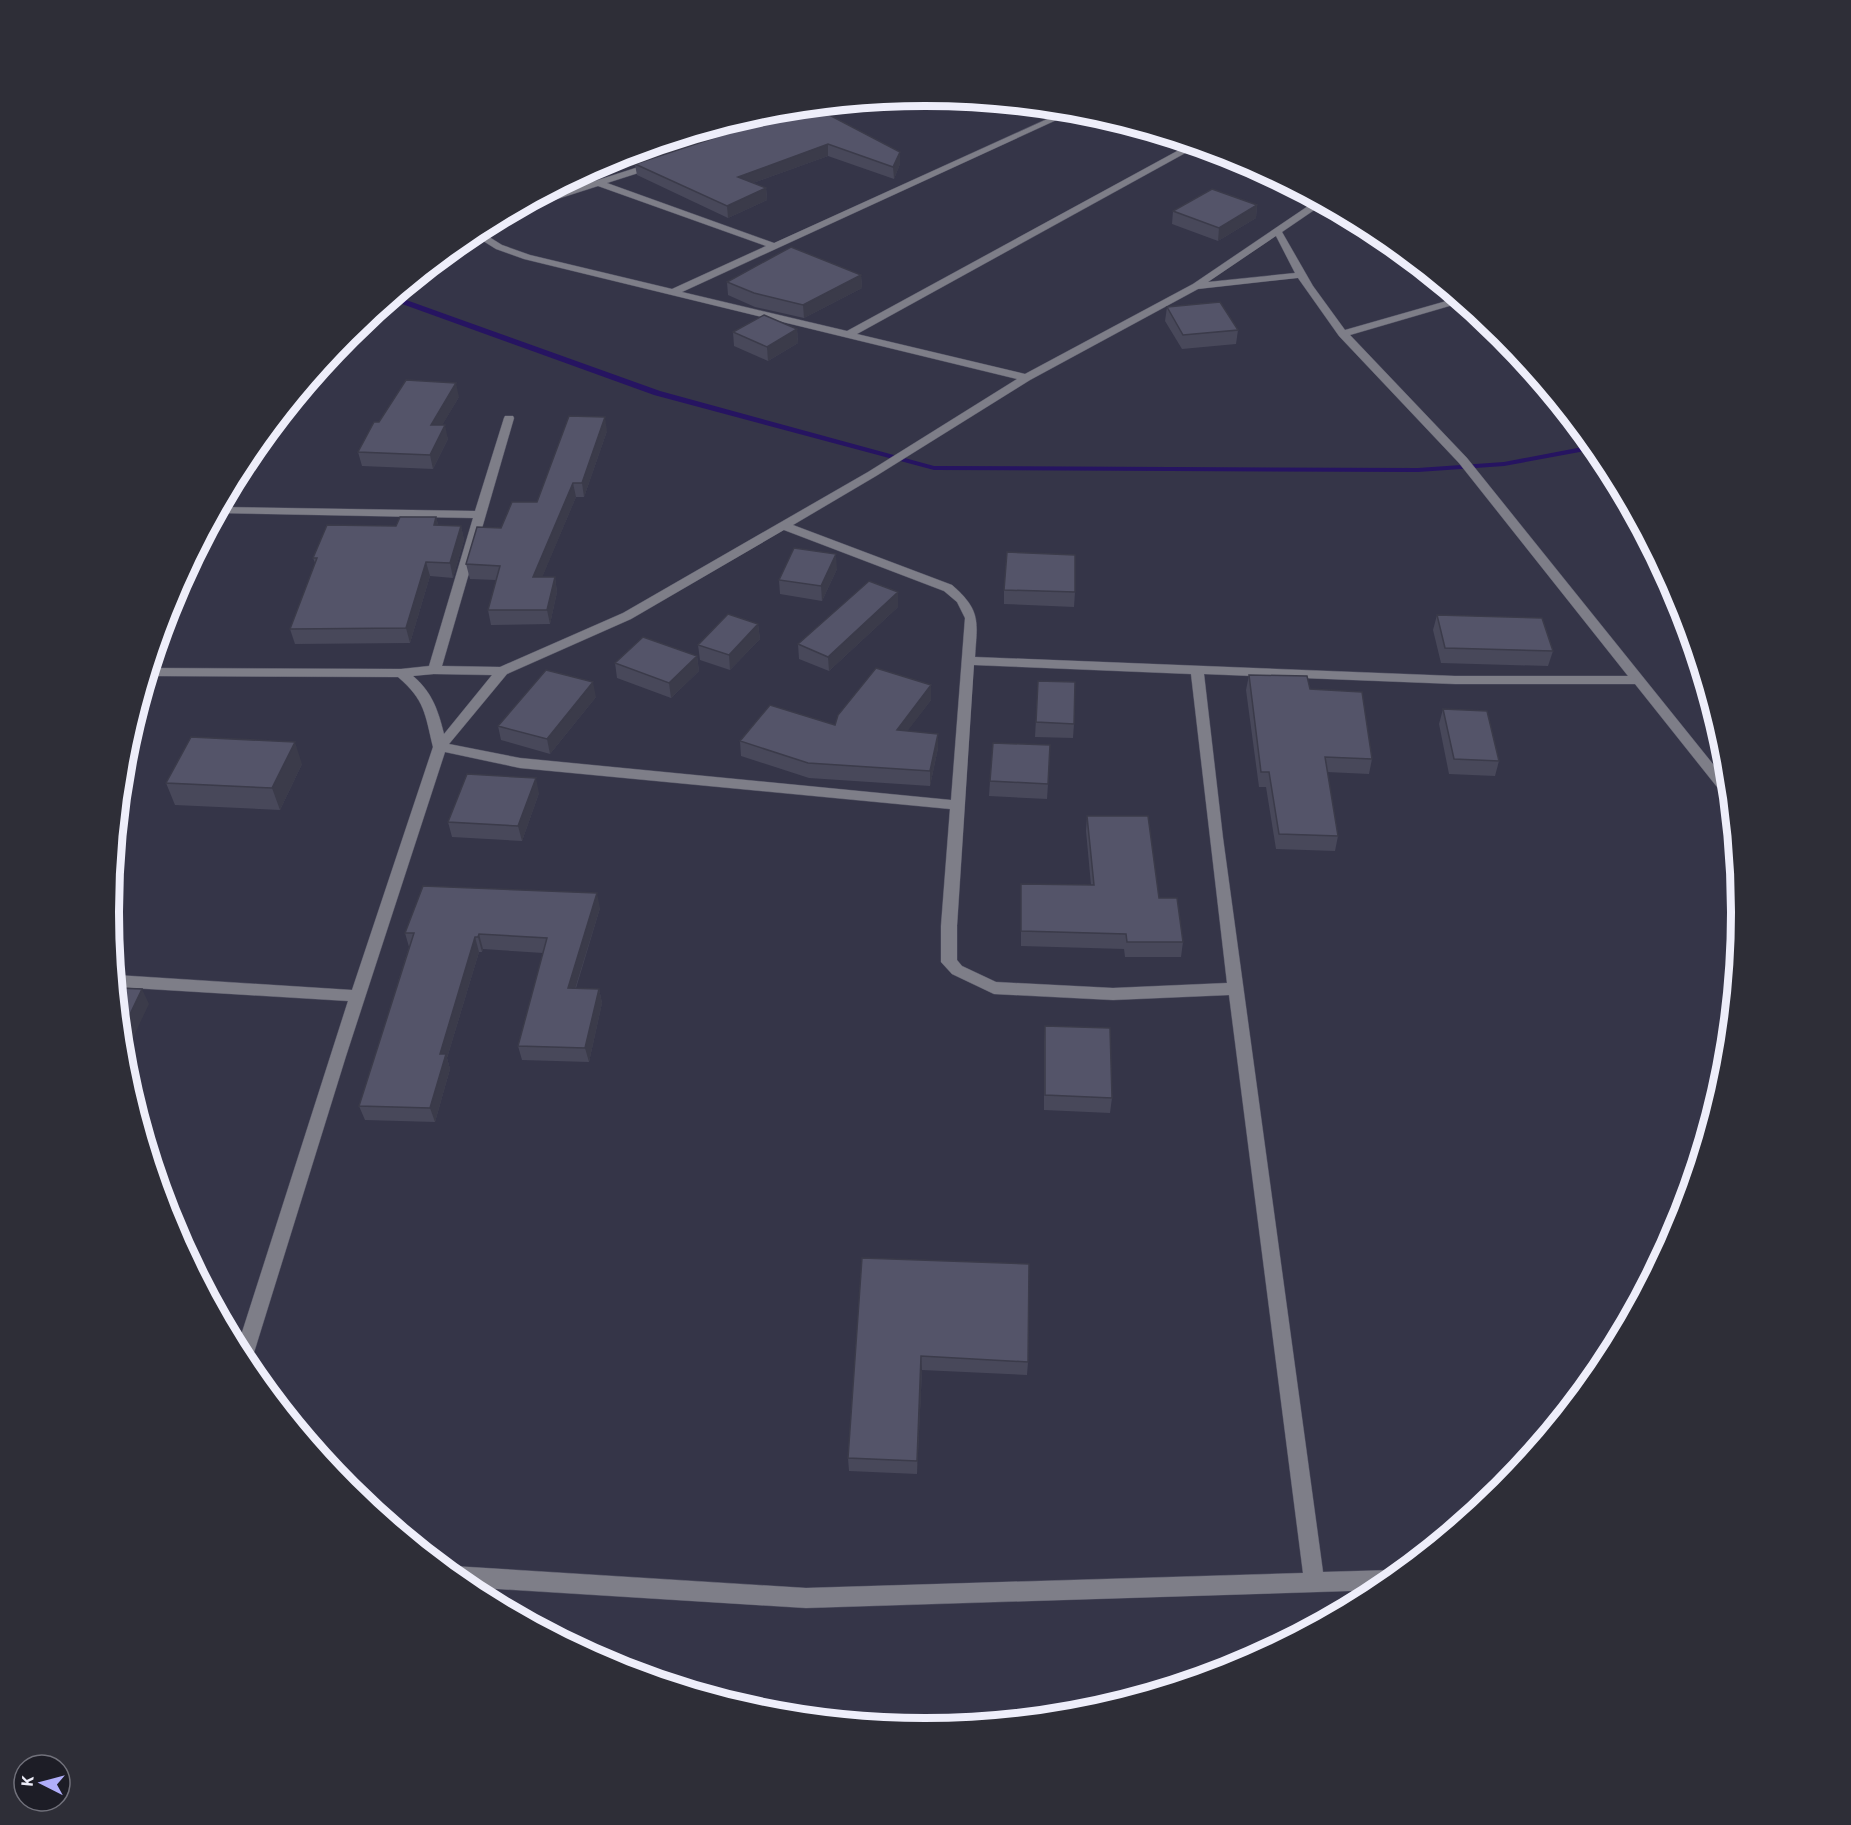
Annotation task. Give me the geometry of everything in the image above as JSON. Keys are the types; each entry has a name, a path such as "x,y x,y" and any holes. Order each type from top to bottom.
{"street":[{"path":"796,119 807,115"},
{"path":"671,293 1058,118"},
{"path":"846,336 1186,149"},
{"path":"557,196 664,162"},
{"path":"598,183 775,246"},
{"path":"156,672 502,671 627,616 872,474 1026,378 1196,286 1314,206"},
{"path":"1278,232 1300,275 1343,334 1455,448 1478,480 1721,782"},
{"path":"484,238 499,247 527,257 1026,378"},
{"path":"1196,286 1300,275"},
{"path":"1343,334 1452,302"},
{"path":"434,670 509,418"},
{"path":"226,510 480,515"},
{"path":"782,525 948,588 962,600 971,618 949,926 949,962 957,970 994,988 1113,994 1235,989"},
{"path":"968,662 1455,680 1639,680"},
{"path":"1197,670 1235,989 1314,1582"},
{"path":"247,1347 440,747 502,671"},
{"path":"400,673 420,689 431,709 440,747"},
{"path":"440,747 520,764 958,805"},
{"path":"123,981 358,996"},
{"path":"470,1577 806,1598 1377,1580"}],"building":[{"path":"825,113 900,152 893,167 828,144 738,177 766,188 727,206 635,164 749,127"},
{"path":"1212,189 1257,205 1219,228 1173,211"},
{"path":"791,247 861,275 803,305 754,293 727,282"},
{"path":"1220,302 1238,330 1183,335 1167,307"},
{"path":"764,315 797,329 767,347 733,332"},
{"path":"406,380 456,383 431,425 445,425 430,455 358,452 374,422 379,422"},
{"path":"569,416 605,417 582,483 573,483 533,577 555,577 547,610 488,610 500,566 466,564 477,527 501,528 512,502 537,502"},
{"path":"400,517 436,517 434,525 461,526 450,563 426,562 406,628 290,629 317,558 313,558 327,525 396,526"},
{"path":"794,548 836,554 821,586 779,580"},
{"path":"1007,552 1075,555 1075,592 1004,590"},
{"path":"869,581 898,592 828,657 798,644"},
{"path":"728,614 758,624 729,655 698,645"},
{"path":"1437,615 1542,618 1553,651 1445,648"},
{"path":"643,637 697,656 669,683 615,663"},
{"path":"876,668 931,685 897,730 938,734 930,771 808,763 740,741 770,705 835,725 838,715"},
{"path":"546,670 593,682 547,739 498,726"},
{"path":"1249,675 1307,676 1310,689 1362,692 1372,759 1325,757 1338,836 1279,834 1269,772 1261,772"},
{"path":"1038,681 1075,682 1074,724 1036,722"},
{"path":"1443,709 1487,711 1499,761 1454,759"},
{"path":"191,737 295,742 272,788 166,783"},
{"path":"993,743 1050,745 1048,784 990,781"},
{"path":"467,774 536,778 518,826 448,822"},
{"path":"1087,816 1148,816 1159,898 1177,898 1183,942 1127,942 1126,934 1021,931 1021,884 1094,885"},
{"path":"423,886 597,893 568,988 599,989 585,1048 518,1046 547,938 479,934 475,937 440,1054 446,1054 430,1108 359,1106 414,933 405,933"},
{"path":"123,988 142,989 127,1021"},
{"path":"1045,1026 1110,1028 1112,1098 1045,1095"},
{"path":"862,1258 1029,1264 1028,1362 921,1356 917,1461 848,1458"}],"waterway":[{"path":"401,301 657,393 934,468 1418,470 1504,464 1584,449"}]}
